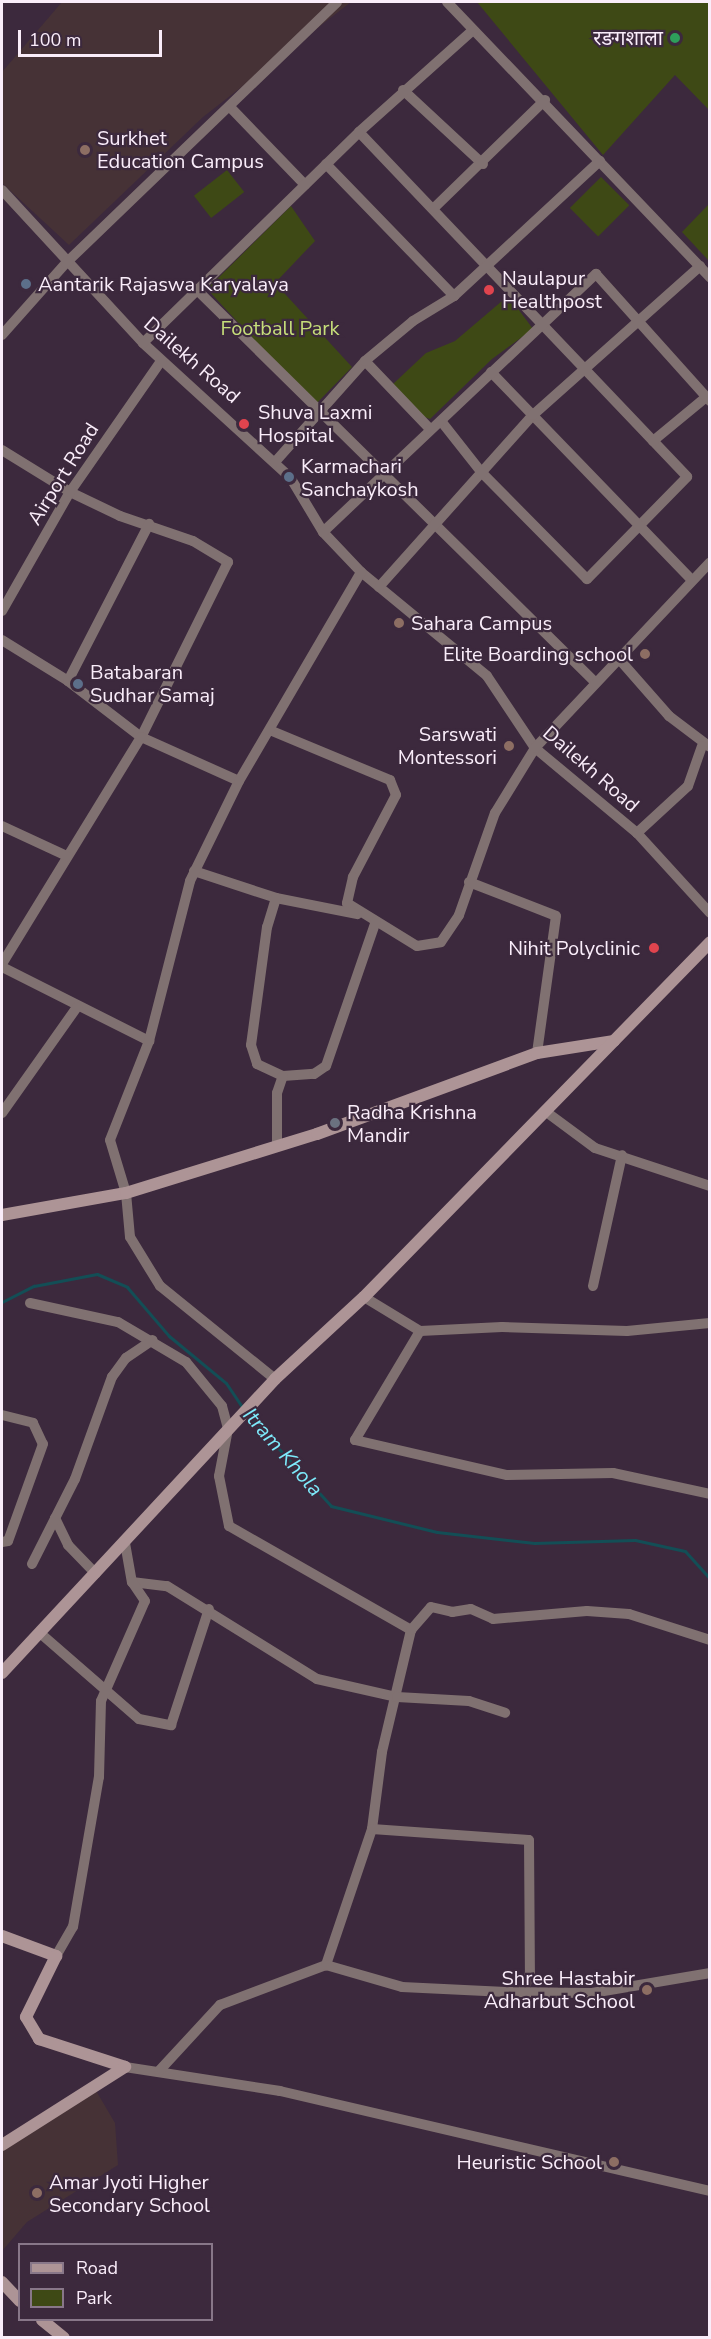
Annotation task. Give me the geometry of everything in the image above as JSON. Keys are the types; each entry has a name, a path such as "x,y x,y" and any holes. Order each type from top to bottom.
{"street":[{"path":"2,335 66,263 338,2"},
{"path":"447,2 544,100 710,277"},
{"path":"143,343 359,132 473,30"},
{"path":"404,90 483,164"},
{"path":"434,208 483,164 544,100"},
{"path":"230,107 305,185"},
{"path":"359,132 434,208 543,329 687,477 635,526 586,579 482,473 441,421"},
{"path":"275,462 316,412 365,361 413,321 454,296 600,161"},
{"path":"326,164 454,296"},
{"name":"Dailekh Road","path":"2,190 66,263 161,361 275,462 323,532 361,572 488,676 535,748 637,833 710,913"},
{"path":"379,587 432,525 533,416 583,368 643,321 700,266"},
{"path":"323,532 386,475 429,428 441,421 491,372 543,329 596,274 643,321 662,353 707,399 653,441"},
{"path":"196,289 316,412 386,475 432,525 595,682"},
{"name":"Airport Road","path":"2,610 70,492 161,361"},
{"path":"365,361 429,428"},
{"path":"491,372 635,526 691,579"},
{"path":"2,450 70,492 149,524 228,562 141,737 2,966 77,1007 149,1041"},
{"path":"68,681 149,524"},
{"path":"194,871 276,898 357,914 376,921 417,946 441,942 459,915 495,813 535,748 691,579 710,562"},
{"path":"275,1379 160,1286 130,1237 126,1193 110,1140 149,1041 194,871 239,781 272,731 361,572"},
{"path":"2,640 68,681 141,737 239,781"},
{"path":"619,659 706,747 688,786 637,833"},
{"path":"272,731 390,780 396,795 347,895 357,914"},
{"path":"2,826 67,856"},
{"path":"469,882 556,916 537,1053"},
{"path":"276,898 267,927 251,1045 257,1064 283,1076 314,1074 326,1066 376,921"},
{"path":"3,1669 96,1574 275,1379 364,1297 710,942"},
{"path":"2,1113 77,1007"},
{"path":"2,1215 126,1193 277,1145 537,1053 614,1041"},
{"path":"277,1145 277,1093 283,1076"},
{"path":"545,1111 572,1136 710,1186"},
{"path":"593,1286 622,1155"},
{"path":"364,1297 420,1331 502,1327 627,1332 710,1323"},
{"path":"30,1303 118,1322 153,1340 186,1362 222,1406 231,1426 219,1476 229,1526 411,1630"},
{"path":"420,1331 355,1440 507,1475 613,1473 710,1494"},
{"path":"32,1564 84,1458 112,1377 126,1358 153,1340"},
{"path":"2,1415 33,1423 43,1444 8,1541 2,1542"},
{"path":"54,1518 68,1545 96,1574"},
{"path":"125,1543 132,1582 145,1601 105,1690 99,1777 73,1927 26,2017 39,2039 125,2067 280,2091 710,2191"},
{"path":"132,1582 167,1586 209,1609 316,1679 398,1697 469,1701 506,1713"},
{"path":"326,1965 372,1829 382,1752 398,1697 411,1630 430,1607 452,1612 471,1609 493,1619 588,1611 629,1614 710,1640"},
{"path":"40,1633 139,1719 171,1725 209,1609"},
{"path":"372,1829 529,1840 530,1973 523,1992"},
{"path":"2,1936 56,1956"},
{"path":"159,2071 220,2005 326,1965 402,1987 523,1992 592,1993 710,1973"},
{"path":"2,2145 125,2067"},
{"path":"2,2282 18,2299"},
{"path":"44,2321 64,2337"}],"shaded area":[{"name":"Surkhet Education Campus","path":"62,2 351,2 203,117 69,245 2,183 2,72"},
{"name":"Amar Jyoti Higher Secondary School","path":"95,2089 115,2123 118,2165 27,2222 2,2251 2,2147"}],"green space":[{"path":"477,2 709,2 709,110 675,75 603,155"},
{"path":"227,170 244,192 211,218 194,196"},
{"path":"601,177 629,205 598,236 570,208"},
{"path":"709,204 709,261 682,232"},
{"name":"Football Park","path":"291,206 315,241 275,283 352,367 315,405 207,289"},
{"path":"502,301 513,302 533,329 492,359 430,419 422,416 393,384 426,353 455,341"}],"waterway":[{"name":"Itram Khola","path":"2,1302 34,1286 97,1274 127,1287 169,1336 226,1383 242,1407"},
{"name":"Itram Khola","path":"248,1415 331,1506 437,1532 534,1543 635,1540 685,1551 710,1579"}],"place":[{"name":"रङगशाला","path":"675,38"},
{"name":"Surkhet Education Campus","path":"85,150"},
{"name":"Aantarik Rajaswa Karyalaya","path":"26,284"},
{"name":"Naulapur Healthpost","path":"489,290"},
{"name":"Shuva Laxmi Hospital","path":"244,424"},
{"name":"Karmachari Sanchaykosh","path":"289,477"},
{"name":"Sahara Campus","path":"399,623"},
{"name":"Elite Boarding school","path":"645,654"},
{"name":"Batabaran Sudhar Samaj","path":"78,684"},
{"name":"Sarswati Montessori","path":"509,746"},
{"name":"Nihit Polyclinic","path":"654,948"},
{"name":"Radha Krishna Mandir","path":"335,1123"},
{"name":"Shree Hastabir Adharbut School","path":"647,1990"},
{"name":"Heuristic School","path":"614,2162"},
{"name":"Amar Jyoti Higher Secondary School","path":"37,2193"}]}
